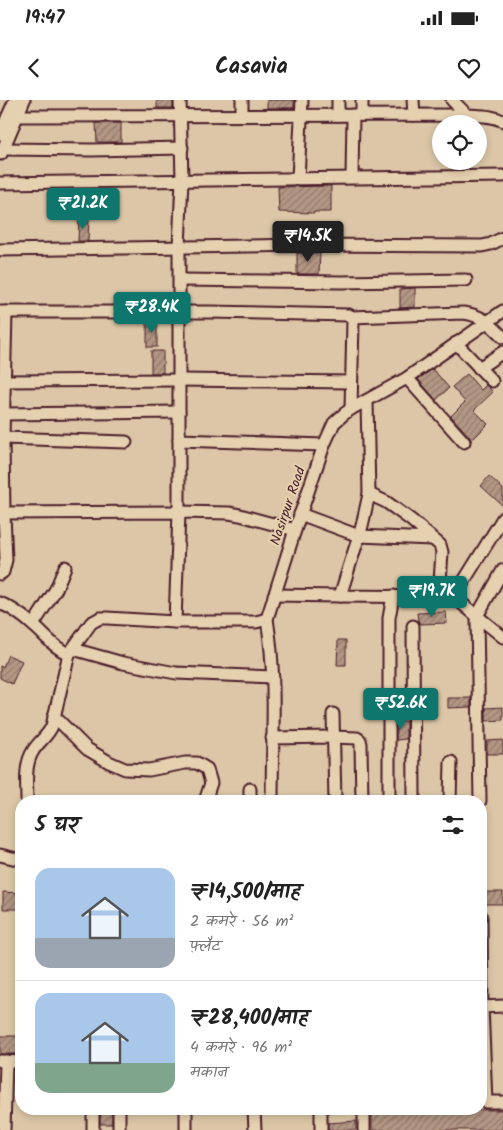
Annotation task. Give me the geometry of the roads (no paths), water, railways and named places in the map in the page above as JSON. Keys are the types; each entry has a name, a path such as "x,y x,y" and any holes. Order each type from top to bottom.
{"street":[{"path":"0,134 15,100"},
{"path":"24,100 2,153 182,148"},
{"path":"175,622 180,412 179,247 182,148 180,100"},
{"path":"242,100 242,115"},
{"path":"298,178 302,100"},
{"path":"338,100 338,115"},
{"path":"352,178 358,115 362,100"},
{"path":"413,100 414,115"},
{"path":"452,100 467,115"},
{"path":"17,116 432,115"},
{"path":"487,116 503,121"},
{"path":"0,183 503,176"},
{"path":"0,250 301,245 482,246 503,238"},
{"path":"180,280 341,282 466,280"},
{"name":"Nasirpur Road","path":"272,795 273,677 267,619 294,530 334,422 351,409 407,378 503,311"},
{"path":"0,574 3,572 6,560 2,514 1,452 3,438 3,312 346,314 351,317 464,313 474,314 487,322 503,337"},
{"path":"351,317 351,409"},
{"path":"456,343 492,382"},
{"path":"479,368 503,352"},
{"path":"407,378 464,442"},
{"path":"2,381 179,380 351,382"},
{"path":"340,596 362,526 369,494 367,401"},
{"path":"3,414 180,412"},
{"path":"3,438 126,442"},
{"path":"179,440 324,446"},
{"path":"369,494 396,509 440,545 442,552 440,597"},
{"path":"2,514 229,513 294,530"},
{"path":"300,514 359,536 432,538"},
{"path":"454,597 503,518"},
{"path":"33,625 56,589 64,567"},
{"path":"480,795 477,616 503,570"},
{"path":"274,595 454,597 477,616 501,632"},
{"path":"389,795 389,618 393,596"},
{"path":"0,603 10,607 33,625 58,649 176,672 273,677"},
{"path":"27,795 29,761 33,751 49,733 71,652 91,623 100,618 175,622 256,622 267,619"},
{"path":"413,626 414,795"},
{"path":"333,714 336,795"},
{"path":"54,716 87,749 124,769 149,770 185,763 197,763 206,769 211,783 207,795"},
{"path":"272,738 357,738 361,744 362,795"},
{"path":"450,795 451,762"},
{"path":"250,789 250,795"},
{"path":"0,855 15,859"},
{"path":"487,1008 503,1006"},
{"path":"3,1061 4,1130"},
{"path":"487,1102 503,1102"},
{"path":"93,1115 93,1130"},
{"path":"119,1115 119,1130"},
{"path":"186,1115 186,1130"},
{"path":"254,1115 255,1130"},
{"path":"321,1115 321,1130"},
{"path":"364,1115 364,1130"}]}
